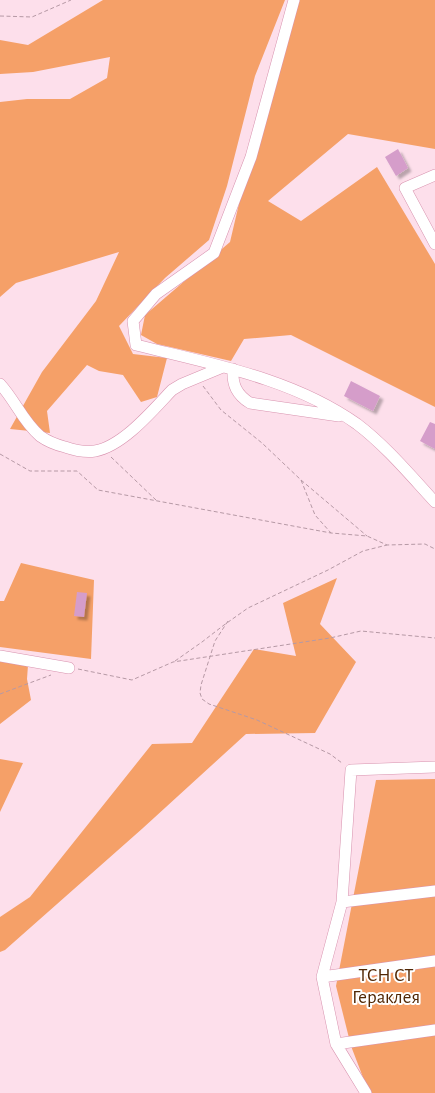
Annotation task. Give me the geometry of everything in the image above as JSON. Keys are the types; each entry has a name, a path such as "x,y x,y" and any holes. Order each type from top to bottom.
{"street":[{"path":"294,0 251,157 214,253 156,294 133,321 136,345 259,376 315,398 377,440 435,502"},
{"path":"435,175 405,188 435,244"},
{"path":"0,384 25,420 40,436 59,446 75,451 93,452 104,449 120,440 172,390 195,378 228,368"},
{"path":"228,368 240,397 250,403 344,416"},
{"path":"0,656 69,668"},
{"path":"366,1093 336,1044 322,977 342,902 351,770 435,768"},
{"path":"342,902 435,890"},
{"path":"322,977 435,961"},
{"path":"336,1044 435,1030"}],"path":[{"path":"0,16 32,17 71,0"},
{"path":"195,378 221,410 237,425 262,443 301,480 367,536 387,545"},
{"path":"104,449 123,470 157,501"},
{"path":"0,454 30,471 77,471 98,490 331,533 367,536"},
{"path":"301,480 315,515 331,533"},
{"path":"69,668 132,680 173,662 228,622 272,596 328,570 363,551 387,545 425,544 435,549"},
{"path":"228,622 215,641 201,685 200,693 202,699 209,704 257,720 330,754 351,770"},
{"path":"173,662 330,638 361,631 435,638"},
{"path":"0,694 54,674"}],"green space":[{"path":"103,0 285,0 255,76 227,186 209,240 165,278 119,326 133,354 167,358 157,397 141,402 123,375 99,371 87,365 47,411 50,433 10,429 42,372 96,301 119,252 16,283 0,297 0,102 27,99 70,99 107,78 110,57 33,72 0,74 0,40 28,45"},
{"path":"300,0 435,0 435,149 348,134 268,201 301,221 377,167 435,264 435,407 291,335 244,339 231,361 157,344 141,335 145,315 230,242 265,93"},
{"path":"21,563 94,580 91,659 0,647 0,601 4,601"},
{"path":"337,578 320,624 356,662 315,733 246,734 143,828 5,950 0,952 0,917 30,897 152,744 192,743 254,649 296,656 283,603"},
{"path":"0,658 28,665 27,679 31,700 0,724"},
{"path":"0,759 23,763 0,812"},
{"name":"ТСН СТ Гераклея","path":"435,779 435,1093 369,1093 351,1046 336,986 376,780"}],"building":[{"path":"398,149 408,168 396,176 385,157"},
{"path":"351,381 380,396 373,411 344,396"},
{"path":"430,422 435,424 435,449 420,441"},
{"path":"77,592 87,593 84,617 74,616"}]}
